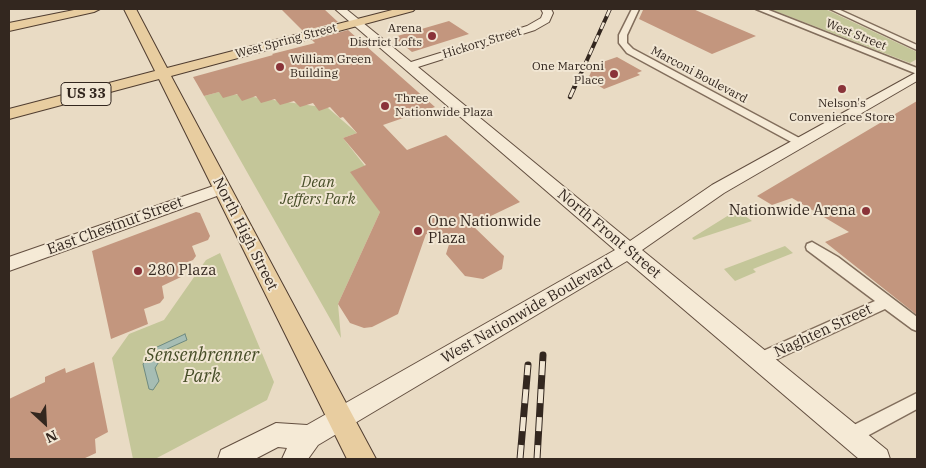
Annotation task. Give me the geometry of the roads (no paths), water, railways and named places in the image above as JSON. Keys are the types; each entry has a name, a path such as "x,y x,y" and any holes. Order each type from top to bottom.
{"main road":[{"path":"9,26 94,9"},
{"name":"North High Street","path":"130,9 362,459"},
{"name":"West Spring Street","path":"163,73 409,9"},
{"name":"US 33","path":"9,114 163,73"}],"street":[{"name":"North Front Street","path":"340,9 878,459"},
{"name":"Marconi Boulevard","path":"635,9 623,35 623,43 630,51 799,142"},
{"name":"West Street","path":"760,9 917,71"},
{"path":"833,9 917,48"},
{"name":"Hickory Street","path":"409,66 531,28 545,20 546,10"},
{"name":"West Nationwide Boulevard","path":"308,437 629,251 693,205 799,142 917,76"},
{"name":"East Chestnut Street","path":"9,264 222,188"},
{"path":"812,248 833,261 917,325"},
{"name":"Naghten Street","path":"759,360 886,302"},
{"path":"850,436 917,401"},
{"path":"230,459 276,435 308,437 294,459"}],"railway":[{"path":"578,80 610,9"},
{"path":"570,97 578,79"},
{"path":"537,459 543,355"},
{"path":"520,459 528,365"}],"place":[{"name":"Arena District Lofts","path":"432,36"},
{"name":"William Green Building","path":"280,67"},
{"name":"One Marconi Place","path":"614,74"},
{"name":"Nelson's Convenience Store","path":"842,89"},
{"name":"Three Nationwide Plaza","path":"385,106"},
{"name":"Nationwide Arena","path":"866,211"},
{"name":"One Nationwide Plaza","path":"418,231"},
{"name":"280 Plaza","path":"138,271"}],"park label":[{"name":"Dean Jeffers Park","path":"318,192"},
{"name":"Sensenbrenner Park","path":"202,366"}]}
